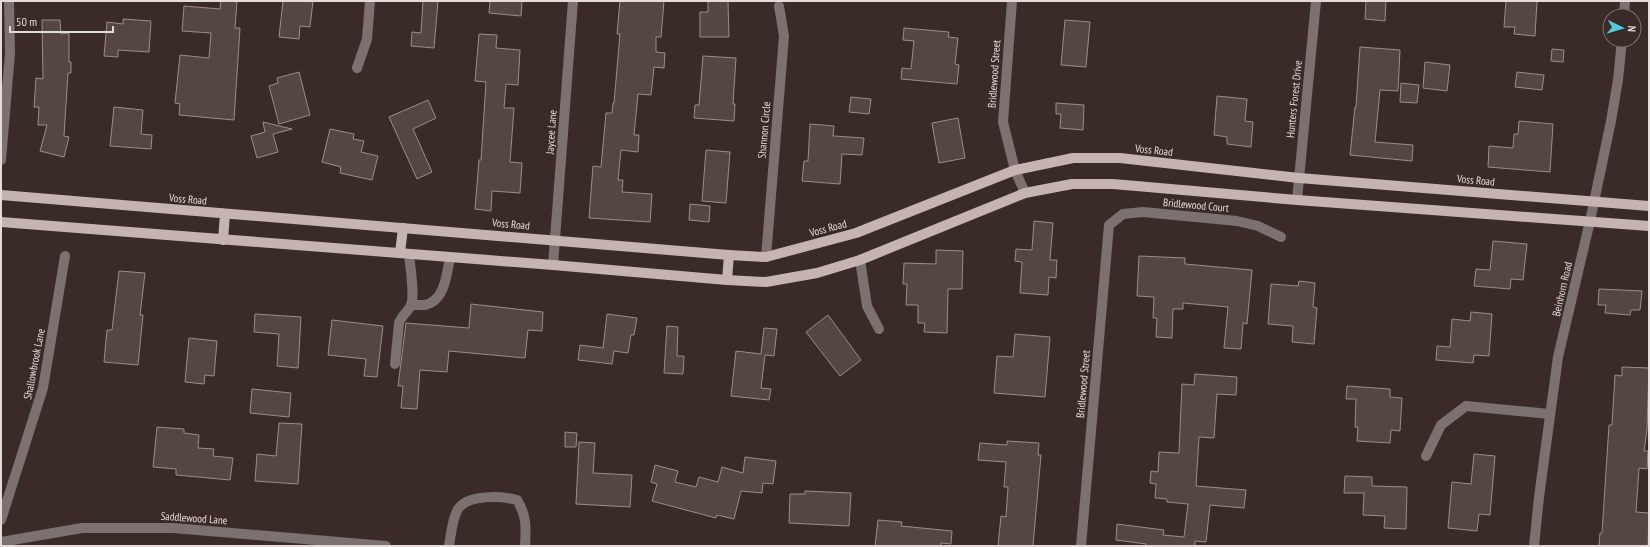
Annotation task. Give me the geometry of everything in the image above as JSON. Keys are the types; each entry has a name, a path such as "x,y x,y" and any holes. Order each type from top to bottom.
{"main road":[{"name":"Voss Road","path":"1,195 766,257 856,233 1015,170 1073,158 1120,158 1299,178 1649,206"},
{"path":"1,222 766,282 817,273 860,260 1025,193 1072,184 1113,184 1297,200 1649,226"},
{"path":"223,240 225,214"},
{"path":"403,228 405,254"},
{"path":"727,280 729,255"}],"street":[{"path":"1,160 10,53 9,1"},
{"path":"357,68 367,39 370,1"},
{"name":"Jaycee Lane","path":"553,265 573,1"},
{"name":"Bridlewood Street","path":"1012,1 1003,122 1015,170 1025,193"},
{"name":"Hunters Forest Drive","path":"1297,200 1316,1"},
{"name":"Shannon Circle","path":"766,257 784,36 779,6"},
{"name":"Beinhorn Road","path":"1534,546 1539,497 1558,357 1594,202 1616,93 1621,48"},
{"name":"Bridlewood Court","path":"1110,225 1123,214 1143,212 1237,221 1258,226 1281,236"},
{"name":"Bridlewood Street","path":"1080,546 1110,225"},
{"path":"395,364 399,323 411,305 413,297 405,254"},
{"name":"Shallowbrook Lane","path":"1,520 43,388 65,256"},
{"path":"411,305 425,305 434,301 446,282 450,257"},
{"path":"860,260 867,306 879,329"},
{"path":"1426,456 1441,425 1466,406 1550,414"},
{"path":"449,546 453,524 458,509 472,500 490,497 507,497 517,500 524,510 526,525 525,546"},
{"name":"Saddlewood Lane","path":"1,542 82,528 173,528 386,546"}],"building":[{"path":"221,1 237,1 235,28 240,28 234,120 179,115 180,104 175,103 180,55 209,58 211,33 182,31 184,6 220,9"},
{"path":"283,1 313,1 310,27 300,26 299,39 279,37"},
{"path":"423,1 438,1 434,48 411,46 412,32 421,33"},
{"path":"490,1 522,1 521,16 489,13"},
{"path":"620,1 664,1 661,37 656,37 656,52 665,53 664,68 654,67 651,95 638,94 634,135 639,135 638,152 621,150 618,180 623,180 622,192 652,194 650,222 589,218 593,166 601,167 606,113 612,113 614,103 620,34 617,34"},
{"path":"708,1 728,1 729,37 700,37 700,12 708,12"},
{"path":"1366,1 1386,1 1385,21 1365,19"},
{"path":"1506,1 1537,1 1535,36 1514,34 1515,27 1504,27"},
{"path":"123,19 151,21 149,52 118,50 118,57 104,56 107,22 123,24"},
{"path":"42,20 60,20 61,34 69,33 69,62 71,62 71,73 68,73 64,136 69,137 64,157 40,151 47,125 38,125 39,107 34,107 36,78 43,79"},
{"path":"1065,20 1090,22 1086,67 1061,65"},
{"path":"904,28 949,32 948,37 958,38 955,64 959,65 957,84 901,79 902,68 911,69 914,41 903,40"},
{"path":"479,34 497,35 496,48 520,50 518,85 506,84 504,108 514,108 510,162 522,163 520,193 492,191 491,211 475,209 479,160 481,160 486,82 475,81"},
{"path":"1360,47 1400,50 1398,91 1380,90 1375,142 1413,145 1412,161 1350,155 1356,107"},
{"path":"1552,49 1564,50 1563,62 1551,61"},
{"path":"703,56 736,58 733,104 735,104 734,121 694,118 695,105 699,105"},
{"path":"1425,62 1450,65 1447,91 1423,88"},
{"path":"299,72 310,115 279,124 269,86 278,83 277,78"},
{"path":"1517,72 1544,75 1542,90 1515,87"},
{"path":"1401,83 1419,85 1417,103 1400,102"},
{"path":"1217,96 1247,99 1245,121 1253,122 1251,147 1227,144 1227,137 1214,135"},
{"path":"851,97 871,99 869,114 849,112"},
{"path":"428,100 436,118 413,129 432,172 417,179 389,117"},
{"path":"1056,103 1084,105 1083,130 1060,128 1061,114 1056,114"},
{"path":"114,107 143,110 141,134 152,135 151,149 110,146"},
{"path":"958,118 965,158 939,163 932,123"},
{"path":"1519,121 1553,124 1550,172 1488,167 1489,146 1513,148 1514,134 1518,134"},
{"path":"263,122 292,129 273,134 278,152 257,158 251,136 265,132"},
{"path":"810,124 834,126 833,136 864,138 862,155 842,154 840,184 802,181 804,161 808,161"},
{"path":"330,129 354,134 353,139 364,141 361,152 378,156 372,180 340,173 341,167 322,162"},
{"path":"706,150 730,152 726,203 702,201"},
{"path":"690,204 710,206 709,222 689,220"},
{"path":"1034,221 1053,223 1050,260 1057,260 1056,278 1049,277 1048,295 1020,293 1022,262 1015,261 1016,249 1032,250"},
{"path":"1493,241 1527,244 1523,280 1511,279 1510,289 1474,286 1476,269 1490,270"},
{"path":"936,250 963,251 962,289 948,289 947,333 924,332 925,323 918,323 918,305 906,305 907,284 903,284 904,263 936,264"},
{"path":"1139,256 1185,258 1185,264 1252,270 1247,324 1243,323 1241,349 1224,348 1228,307 1183,303 1183,309 1173,309 1172,338 1156,337 1157,318 1153,318 1154,297 1137,296"},
{"path":"119,271 145,273 140,315 143,315 138,365 104,362 107,330 112,330"},
{"path":"1299,281 1315,283 1313,307 1317,308 1314,344 1292,342 1293,326 1268,324 1271,284 1298,286"},
{"path":"1599,289 1642,291 1640,310 1631,310 1630,315 1605,313 1606,305 1598,305"},
{"path":"471,304 543,312 542,331 528,330 525,358 449,351 447,372 420,370 417,409 401,408 403,386 398,386 406,323 469,328"},
{"path":"1471,312 1492,314 1489,356 1474,355 1473,363 1436,360 1437,346 1450,347 1452,319 1470,321"},
{"path":"255,314 301,317 298,368 277,366 279,334 254,332"},
{"path":"607,314 637,318 634,335 631,335 628,353 614,351 612,364 578,360 580,345 603,348"},
{"path":"828,315 861,360 840,376 806,332"},
{"path":"332,320 383,326 377,377 364,376 366,359 328,355"},
{"path":"667,326 678,327 677,356 684,356 683,374 664,373"},
{"path":"764,328 777,329 774,356 765,355 761,388 771,389 769,400 731,396 736,351 761,354"},
{"path":"1015,334 1050,337 1045,397 994,393 997,356 1013,357"},
{"path":"189,338 217,341 214,376 205,375 204,384 185,382"},
{"path":"1622,367 1649,368 1647,430 1644,451 1648,451 1647,469 1639,468 1636,512 1649,513 1648,546 1599,546 1600,533 1602,533 1609,425 1612,425 1615,375 1622,376"},
{"path":"1195,374 1237,377 1236,395 1217,394 1214,438 1199,437 1196,486 1246,490 1244,508 1210,505 1206,542 1195,541 1195,546 1145,546 1146,544 1116,540 1117,524 1164,530 1163,535 1184,537 1188,504 1167,502 1167,499 1155,498 1156,484 1150,483 1151,471 1158,472 1159,452 1179,453 1182,384 1194,385"},
{"path":"1347,386 1390,389 1390,397 1402,398 1400,431 1391,430 1390,443 1357,441 1358,427 1355,427 1356,399 1346,399"},
{"path":"252,389 291,393 289,417 250,413"},
{"path":"279,423 302,424 298,484 255,481 257,454 276,456"},
{"path":"157,427 184,429 184,433 199,435 198,448 214,449 213,456 233,458 230,480 176,475 176,469 153,467"},
{"path":"565,432 577,433 576,447 565,447"},
{"path":"1007,441 1039,443 1038,455 1041,455 1033,546 998,546 1001,516 1006,517 1008,487 1004,487 1006,462 978,460 980,443 1007,445"},
{"path":"579,442 595,443 593,473 632,475 630,507 576,504"},
{"path":"1474,454 1495,456 1490,515 1479,514 1477,531 1448,528 1452,482 1471,484"},
{"path":"745,457 776,461 773,484 763,483 762,493 741,491 734,519 717,515 716,518 652,501 657,484 651,482 655,465 678,471 675,482 696,487 699,477 718,482 722,467 743,473"},
{"path":"1345,476 1372,477 1372,486 1407,487 1406,529 1384,528 1385,516 1363,515 1364,493 1344,493"},
{"path":"805,491 851,493 849,526 789,523 790,494 805,494"},
{"path":"878,520 902,522 901,526 952,531 951,544 941,543 941,546 875,546"}]}
